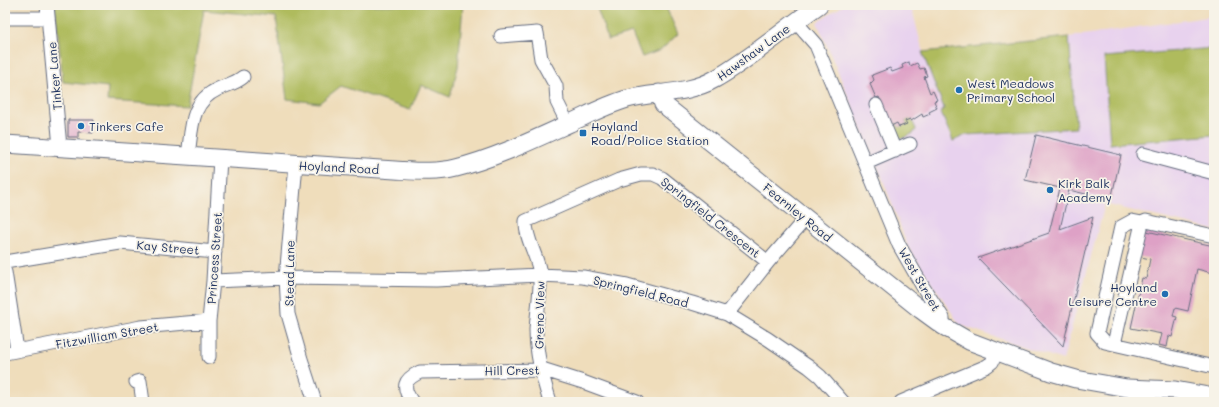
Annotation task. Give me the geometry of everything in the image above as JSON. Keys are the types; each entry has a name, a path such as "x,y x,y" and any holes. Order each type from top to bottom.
{"main road":[{"name":"Hawshaw Lane","path":"659,93 696,87 714,80 819,5"},
{"name":"Hoyland Road","path":"5,144 296,164 433,171 454,169 490,157 568,124 601,108 628,99 659,93"},
{"name":"Fearnley Road","path":"659,93 663,104 943,326"},
{"name":"West Street","path":"943,326 969,341 1051,372 1082,380 1176,396 1214,397"}],"street":[{"path":"5,18 48,11"},
{"name":"Tinker Lane","path":"48,11 60,147"},
{"name":"West Street","path":"795,22 816,44 899,245 943,318 943,326"},
{"path":"501,36 537,33 541,59 556,86 557,102 568,124"},
{"path":"188,156 193,115 199,105 208,94 238,82 243,77"},
{"path":"876,105 895,151"},
{"path":"866,163 910,144"},
{"path":"1143,154 1214,173"},
{"name":"Princess Street","path":"209,357 209,321 215,252 220,158"},
{"name":"Stead Lane","path":"296,164 286,278 288,314 300,360 314,402"},
{"name":"Springfield Crescent","path":"540,275 527,232 526,221 619,180 640,174 653,174 662,178 768,262"},
{"path":"727,314 768,262 806,218"},
{"path":"1214,236 1146,221 1142,223 1132,221 1120,228 1097,333 1105,342 1214,366"},
{"path":"1114,344 1142,223"},
{"name":"Kay Street","path":"5,262 120,243 215,252"},
{"path":"5,272 11,352"},
{"name":"Springfield Road","path":"213,281 286,278 388,278 436,280 540,275 584,277 627,285 727,314 768,339 809,367 820,376 843,402"},
{"name":"Greno View","path":"540,275 536,330 537,353 550,402"},
{"name":"Fitzwilliam Street","path":"11,352 141,327 209,321"},
{"path":"901,402 987,366 992,362 997,352"},
{"name":"Hill Crest","path":"412,402 407,394 405,387 406,382 411,376 420,372 541,370 583,382 637,402"},
{"path":"136,382 140,381 143,402"}],"shaded area":[{"name":"Kirk Balk Academy","path":"844,5 911,5 923,52 1069,37 1214,16 1214,230 1105,204 1063,360 960,325 908,247 881,175 817,22"}],"green space":[{"path":"55,5 463,5 458,67 450,97 421,85 410,110 341,86 319,103 287,99 276,17 204,10 187,106 107,101 108,87 63,82"},
{"path":"596,5 665,5 678,34 661,50 642,57 632,33 608,40"},
{"path":"1069,37 1076,128 966,135 953,141 941,113 944,108 922,52"},
{"path":"1214,48 1214,135 1110,144 1104,57"},
{"path":"910,119 912,120 916,129 914,133 901,139 897,139 891,126 897,123 899,127 907,123 905,121"}],"building":[{"path":"909,62 910,66 917,63 920,69 924,68 927,76 924,77 930,93 933,91 937,100 934,101 937,108 929,112 930,114 923,117 922,114 911,121 910,119 905,121 907,124 899,127 897,123 891,126 879,97 876,98 870,84 874,80 872,75 890,68 892,72 903,68 902,65"},
{"path":"68,120 94,120 93,133 78,132 78,137 68,137"},
{"path":"1036,135 1121,155 1111,200 1069,190 1060,229 1093,217 1063,346 978,258 1049,233 1060,188 1025,180"},
{"name":"Hoyland Leisure Centre","path":"1142,230 1214,246 1214,266 1212,273 1197,269 1188,311 1175,308 1173,316 1177,317 1172,337 1169,336 1167,347 1159,345 1162,334 1131,328 1142,278 1146,279 1150,259 1137,256"}],"place":[{"name":"West Meadows Primary School","path":"959,90"},
{"name":"Tinkers Cafe","path":"81,126"},
{"name":"Hoyland Road/Police Station","path":"583,133"},
{"name":"Kirk Balk Academy","path":"1050,190"},
{"name":"Hoyland Leisure Centre","path":"1165,294"}]}
